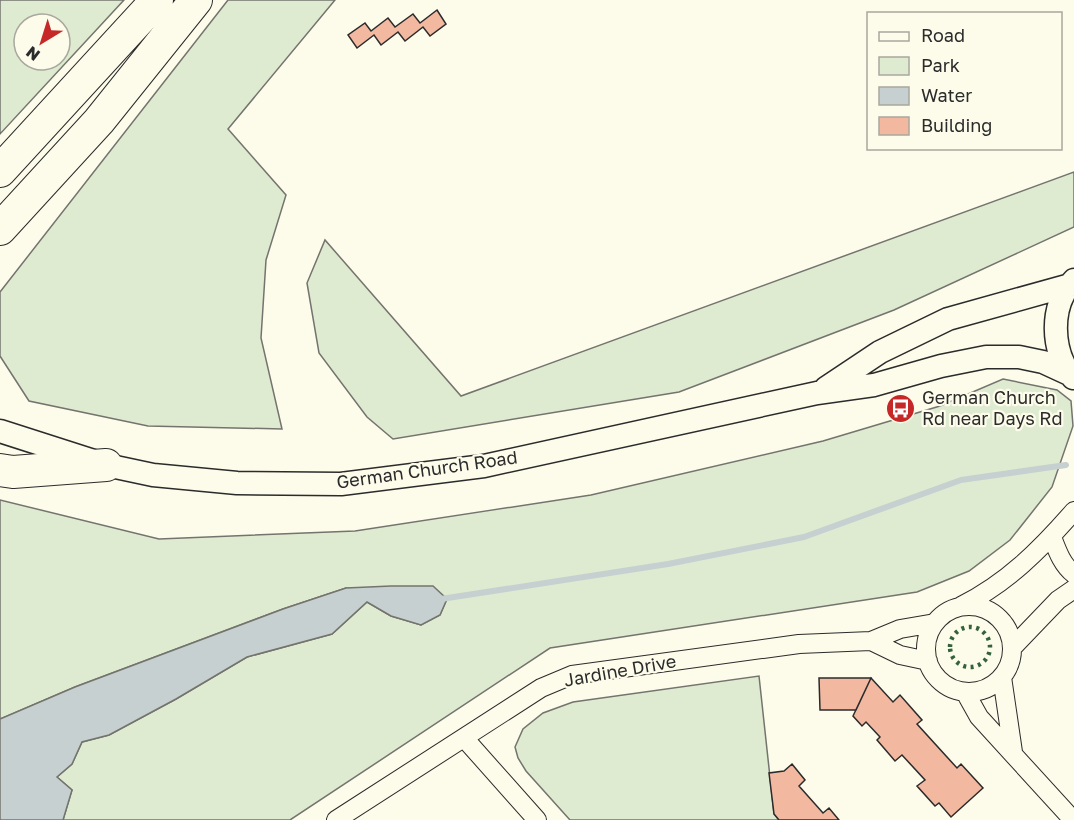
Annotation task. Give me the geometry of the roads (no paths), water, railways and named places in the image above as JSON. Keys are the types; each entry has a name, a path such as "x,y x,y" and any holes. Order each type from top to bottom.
{"highway":[{"path":"0,171 158,0"},
{"path":"0,248 196,0"},
{"path":"0,229 99,121"},
{"path":"0,470 13,472 106,465"}],"street":[{"path":"1072,283 1059,306 1055,329 1059,352 1072,376"},
{"name":"German Church Road","path":"817,393 880,352 948,319 1072,283"},
{"name":"German Church Road","path":"0,431 106,465 153,475 237,483 340,484 484,466 817,393 874,385 941,366 986,357 1019,357 1043,362 1072,376"},
{"path":"959,607 972,606 996,615 1005,624 1010,636 1012,648 1008,668 1002,677 986,688 965,692 953,689 933,673 926,648 928,635 934,623 945,613 985,594 1002,582 1052,537 1074,512"},
{"path":"1052,537 1058,554 1074,574"},
{"path":"1012,648 1058,600 1074,589"},
{"path":"871,641 900,629 934,623"},
{"path":"871,641 900,655 928,661"},
{"name":"Jardine Drive","path":"336,820 541,688 572,675 799,644 871,641"},
{"path":"1002,677 1013,752"},
{"path":"965,692 979,717 1073,820"},
{"path":"465,739 537,820"}],"water":[{"path":"433,586 447,599 440,615 421,625 391,616 367,602 332,634 247,657 109,735 82,742 72,764 57,777 72,790 63,820 0,820 0,719 75,687 283,609 346,588"}],"waterway":[{"path":"441,599 668,564 804,537 961,480 1066,465"}],"place":[{"name":"German Church Rd near Days Rd","path":"901,408"}]}
